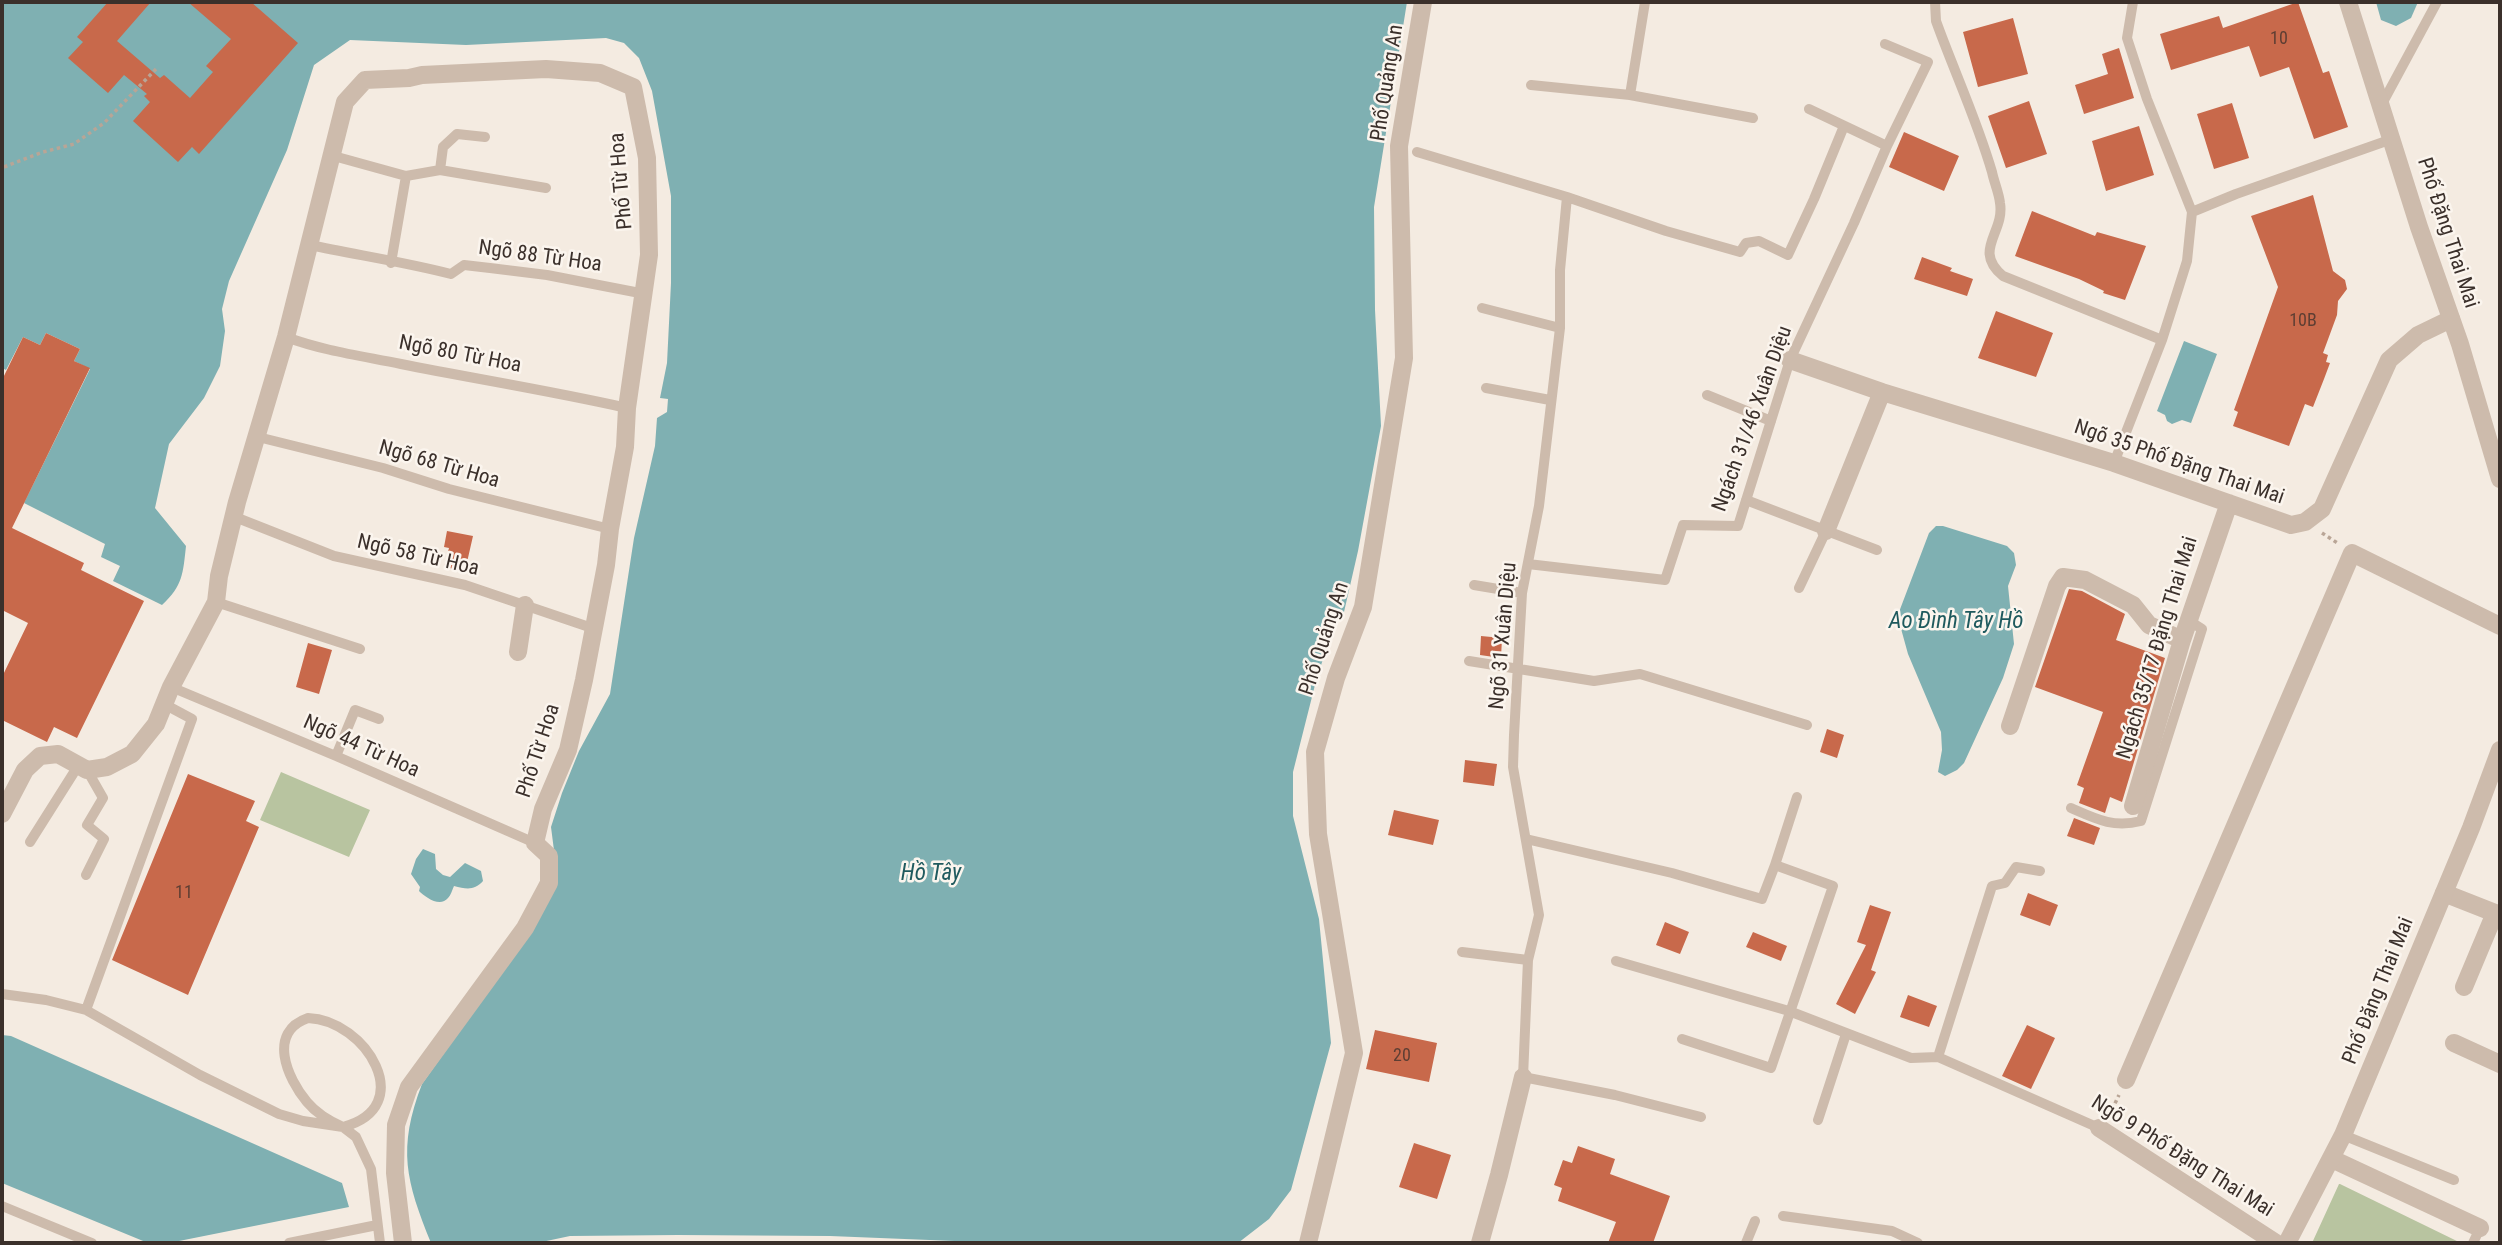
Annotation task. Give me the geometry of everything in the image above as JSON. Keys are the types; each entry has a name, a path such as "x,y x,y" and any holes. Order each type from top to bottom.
{"street":[{"name":"Phố Quảng An","path":"1308,1243 1354,1053 1318,834 1315,752 1336,678 1363,607 1404,358 1399,146 1423,2"},
{"name":"Phố Đặng Thai Mai","path":"2348,2 2500,480"},
{"name":"Phố Từ Hoa","path":"82,768 107,767 132,754 156,724 171,687 216,602 219,576 237,502 286,337 345,102 365,80 546,69 600,73 633,87 647,158 649,255 627,408 625,447 595,629 568,750 543,810 535,843"},
{"name":"Ngõ 35 Phố Đặng Thai Mai","path":"1790,360 1882,392 2114,463 2291,525 2305,522 2322,509 2389,360 2418,335 2451,319"},
{"path":"1826,531 1882,392"},
{"name":"Ngách 35/17 Đặng Thai Mai","path":"2133,806 2188,620 2229,503"},
{"path":"2126,1080 2352,553 2500,626"},
{"path":"2010,726 2057,586 2063,577 2085,580 2133,605 2149,625 2182,640"},
{"path":"518,652 525,605"},
{"name":"Phố Đặng Thai Mai","path":"2287,1243 2343,1135 2444,893 2496,777 2500,750"},
{"path":"2,814 25,770 40,756 58,754 82,768"},
{"path":"403,1243 395,1173 396,1125 409,1087 525,928 549,883 549,856 535,843"},
{"path":"2444,893 2498,914 2464,987"},
{"path":"2454,1043 2500,1064"},
{"path":"1480,1243 1523,1077"},
{"name":"Ngõ 9 Phố Đặng Thai Mai","path":"2101,1129 2276,1243"},
{"path":"2332,1159 2477,1236"}],"lane":[{"path":"1630,95 1645,2"},
{"path":"1935,2 1936,21 1985,148 2001,205 1988,252 1992,267 2003,276 2162,341"},
{"path":"2114,463 2162,341 2187,261 2192,212 2147,99 2127,38 2133,2"},
{"path":"2382,104 2437,2"},
{"name":"Ngách 31/46 Xuân Diệu","path":"1528,564 1665,580 1683,525 1738,526 1790,360 1928,62 1885,44"},
{"path":"1531,85 1630,95 1753,118"},
{"path":"1809,109 1887,146"},
{"path":"1418,152 1740,253 1746,243 1759,241 1788,256 1815,199 1844,125"},
{"path":"440,170 443,147 457,134 468,133 485,137"},
{"path":"2192,212 2392,139"},
{"path":"330,155 406,176 440,170 546,188"},
{"path":"391,262 406,176"},
{"name":"Ngõ 31 Xuân Diệu","path":"1523,1077 1528,960 1539,915 1513,767 1522,593 1539,506 1560,328 1560,270 1567,197"},
{"name":"Ngõ 88 Từ Hoa","path":"310,245 451,274 464,265 547,275 645,294"},
{"path":"1482,308 1560,328"},
{"name":"Ngõ 80 Từ Hoa","path":"286,337 319,349 499,384 561,393 627,408"},
{"path":"1486,388 1550,400"},
{"path":"1707,395 1771,421"},
{"name":"Ngõ 68 Từ Hoa","path":"258,437 610,529"},
{"path":"1746,499 1877,550"},
{"name":"Ngõ 58 Từ Hoa","path":"235,517 334,556 466,585 595,629"},
{"path":"1799,588 1826,531"},
{"path":"1474,585 1522,593"},
{"path":"216,602 360,649"},
{"path":"2071,808 2096,819 2122,825 2141,821 2202,629 2188,620"},
{"path":"1469,661 1594,681 1640,674 1807,725"},
{"name":"Ngõ 44 Từ Hoa","path":"171,687 535,843"},
{"path":"86,1010 192,719 164,705"},
{"path":"336,756 355,710 379,719"},
{"path":"30,842 82,768 103,798 87,825 104,839 86,875"},
{"path":"1525,839 1672,873 1762,899 1776,865 1797,797"},
{"path":"1682,1039 1770,1068 1833,886 1776,865"},
{"path":"1938,1057 1992,886 2005,883 2016,867 2040,871"},
{"path":"1462,951 1528,960"},
{"name":"Ngõ 9 Phố Đặng Thai Mai","path":"1616,961 1789,1011 1911,1058 1938,1057 2101,1129"},
{"path":"2,994 47,1000 86,1010 200,1075 279,1114 343,1127 362,1120 376,1104 381,1085 376,1065 363,1044 347,1030 320,1018 307,1018 297,1022 289,1030 284,1046 285,1063 307,1103 329,1121 343,1127 356,1137 366,1155 371,1169 380,1243"},
{"path":"1818,1120 1846,1034"},
{"path":"1523,1077 1615,1095 1701,1117"},
{"path":"2343,1135 2454,1180"},
{"path":"2,1206 71,1239 92,1243"},
{"path":"1783,1216 1892,1231 1918,1243"},
{"path":"1746,1243 1755,1220"},
{"path":"289,1243 377,1225"}],"path":[{"path":"5,167 43,152 74,144 104,123 156,69"},
{"path":"2305,522 2352,553"},
{"path":"2101,1129 2126,1080"}],"green space":[{"path":"281,772 370,810 349,857 260,820"},
{"path":"2340,1184 2461,1243 2312,1243"}],"water":[{"name":"Hồ Tây","path":"2,2 1407,2 1374,207 1375,310 1381,426 1344,612 1331,634 1316,681 1293,772 1293,816 1319,919 1331,1043 1291,1190 1269,1219 1238,1243 1004,1243 830,1236 678,1235 570,1236 537,1243 431,1243 416,1201 408,1165 407,1147 414,1107 422,1084 517,950 556,866 551,827 579,751 610,694 634,538 655,446 657,418 667,412 668,399 660,398 667,363 671,196 652,91 639,58 624,43 606,38 466,45 350,40 314,65 287,150 229,281 222,309 225,331 220,366 204,398 169,444 155,508 186,546 181,578 174,592 162,605 113,581 120,566 101,557 105,544 24,503 90,369 74,361 80,349 46,333 40,345 23,337 6,370 2,368"},
{"path":"2376,2 2418,2 2411,18 2396,26 2381,20"},
{"path":"2184,341 2217,354 2191,423 2182,420 2172,424 2167,421 2165,415 2157,411"},
{"name":"Ao Đình Tây Hồ","path":"1936,526 2007,546 2014,553 2016,565 2008,586 2014,644 2003,678 1964,763 1945,776 1938,772 1942,750 1941,732 1908,654 1899,612 1929,533"},
{"path":"423,849 435,854 436,869 443,875 450,877 465,863 481,871 483,881 470,888 454,886 445,901 437,902 429,898 419,891 420,887 411,874"},
{"path":"2,1035 11,1036 342,1183 349,1207 169,1243 148,1243 2,1183"}],"building":[{"path":"108,2 151,2 117,41 160,78 164,75 190,98 213,72 206,66 231,39 188,2 251,2 298,43 199,154 192,147 178,162 133,121 150,102 144,96 147,94 124,75 108,93 68,58 83,42 77,37"},
{"path":"2298,2 2323,73 2329,71 2348,127 2314,139 2289,67 2260,77 2249,46 2171,70 2160,34 2219,16 2223,28"},
{"path":"2013,18 2028,74 1978,87 1963,32"},
{"path":"2119,48 2134,98 2084,114 2075,85 2108,74 2102,54"},
{"path":"2029,101 2047,154 2006,168 1988,116"},
{"path":"2232,103 2249,158 2214,169 2197,114"},
{"path":"2139,126 2154,175 2106,191 2092,141"},
{"path":"1904,132 1959,156 1944,191 1889,167"},
{"path":"2313,195 2333,271 2345,280 2347,289 2338,301 2337,315 2323,353 2328,355 2326,362 2330,363 2313,407 2305,404 2289,446 2233,426 2238,412 2234,410 2278,287 2251,216"},
{"path":"2032,211 2095,236 2097,232 2146,246 2125,300 2103,293 2104,291 2079,279 2015,256"},
{"path":"1922,257 1973,279 1967,296 1914,279"},
{"path":"1996,311 2053,333 2036,377 1978,358"},
{"path":"46,333 80,349 74,361 90,368 12,528 84,563 81,570 144,601 77,738 54,727 47,742 2,720 2,677 28,623 2,610 2,380 23,337 40,345"},
{"path":"447,531 473,536 465,571 444,567 449,548 444,547"},
{"path":"2069,589 2082,591 2125,614 2116,640 2165,658 2122,802 2110,797 2105,813 2079,803 2084,788 2077,785 2103,712 2035,687"},
{"path":"1481,636 1502,638 1501,658 1480,655"},
{"path":"308,643 332,650 319,694 296,687"},
{"path":"1827,729 1844,735 1837,758 1820,752"},
{"path":"1465,760 1497,764 1494,786 1463,782"},
{"path":"188,774 255,801 246,821 259,827 188,995 112,960"},
{"path":"1394,810 1439,820 1433,845 1388,835"},
{"path":"2074,818 2100,828 2094,845 2067,836"},
{"path":"2028,893 2058,905 2050,926 2020,915"},
{"path":"1870,905 1891,912 1871,970 1876,972 1855,1014 1836,1004 1866,945 1857,942"},
{"path":"1665,922 1689,932 1680,954 1656,945"},
{"path":"1753,932 1787,946 1781,961 1746,947"},
{"path":"1908,995 1937,1006 1929,1027 1900,1017"},
{"path":"2027,1025 2055,1038 2031,1089 2002,1076"},
{"path":"1375,1030 1437,1043 1429,1082 1366,1069"},
{"path":"1414,1143 1451,1155 1437,1199 1399,1187"},
{"path":"1578,1146 1615,1159 1610,1174 1670,1196 1653,1243 1608,1243 1616,1222 1558,1201 1562,1188 1554,1185 1563,1160 1572,1163"}]}
